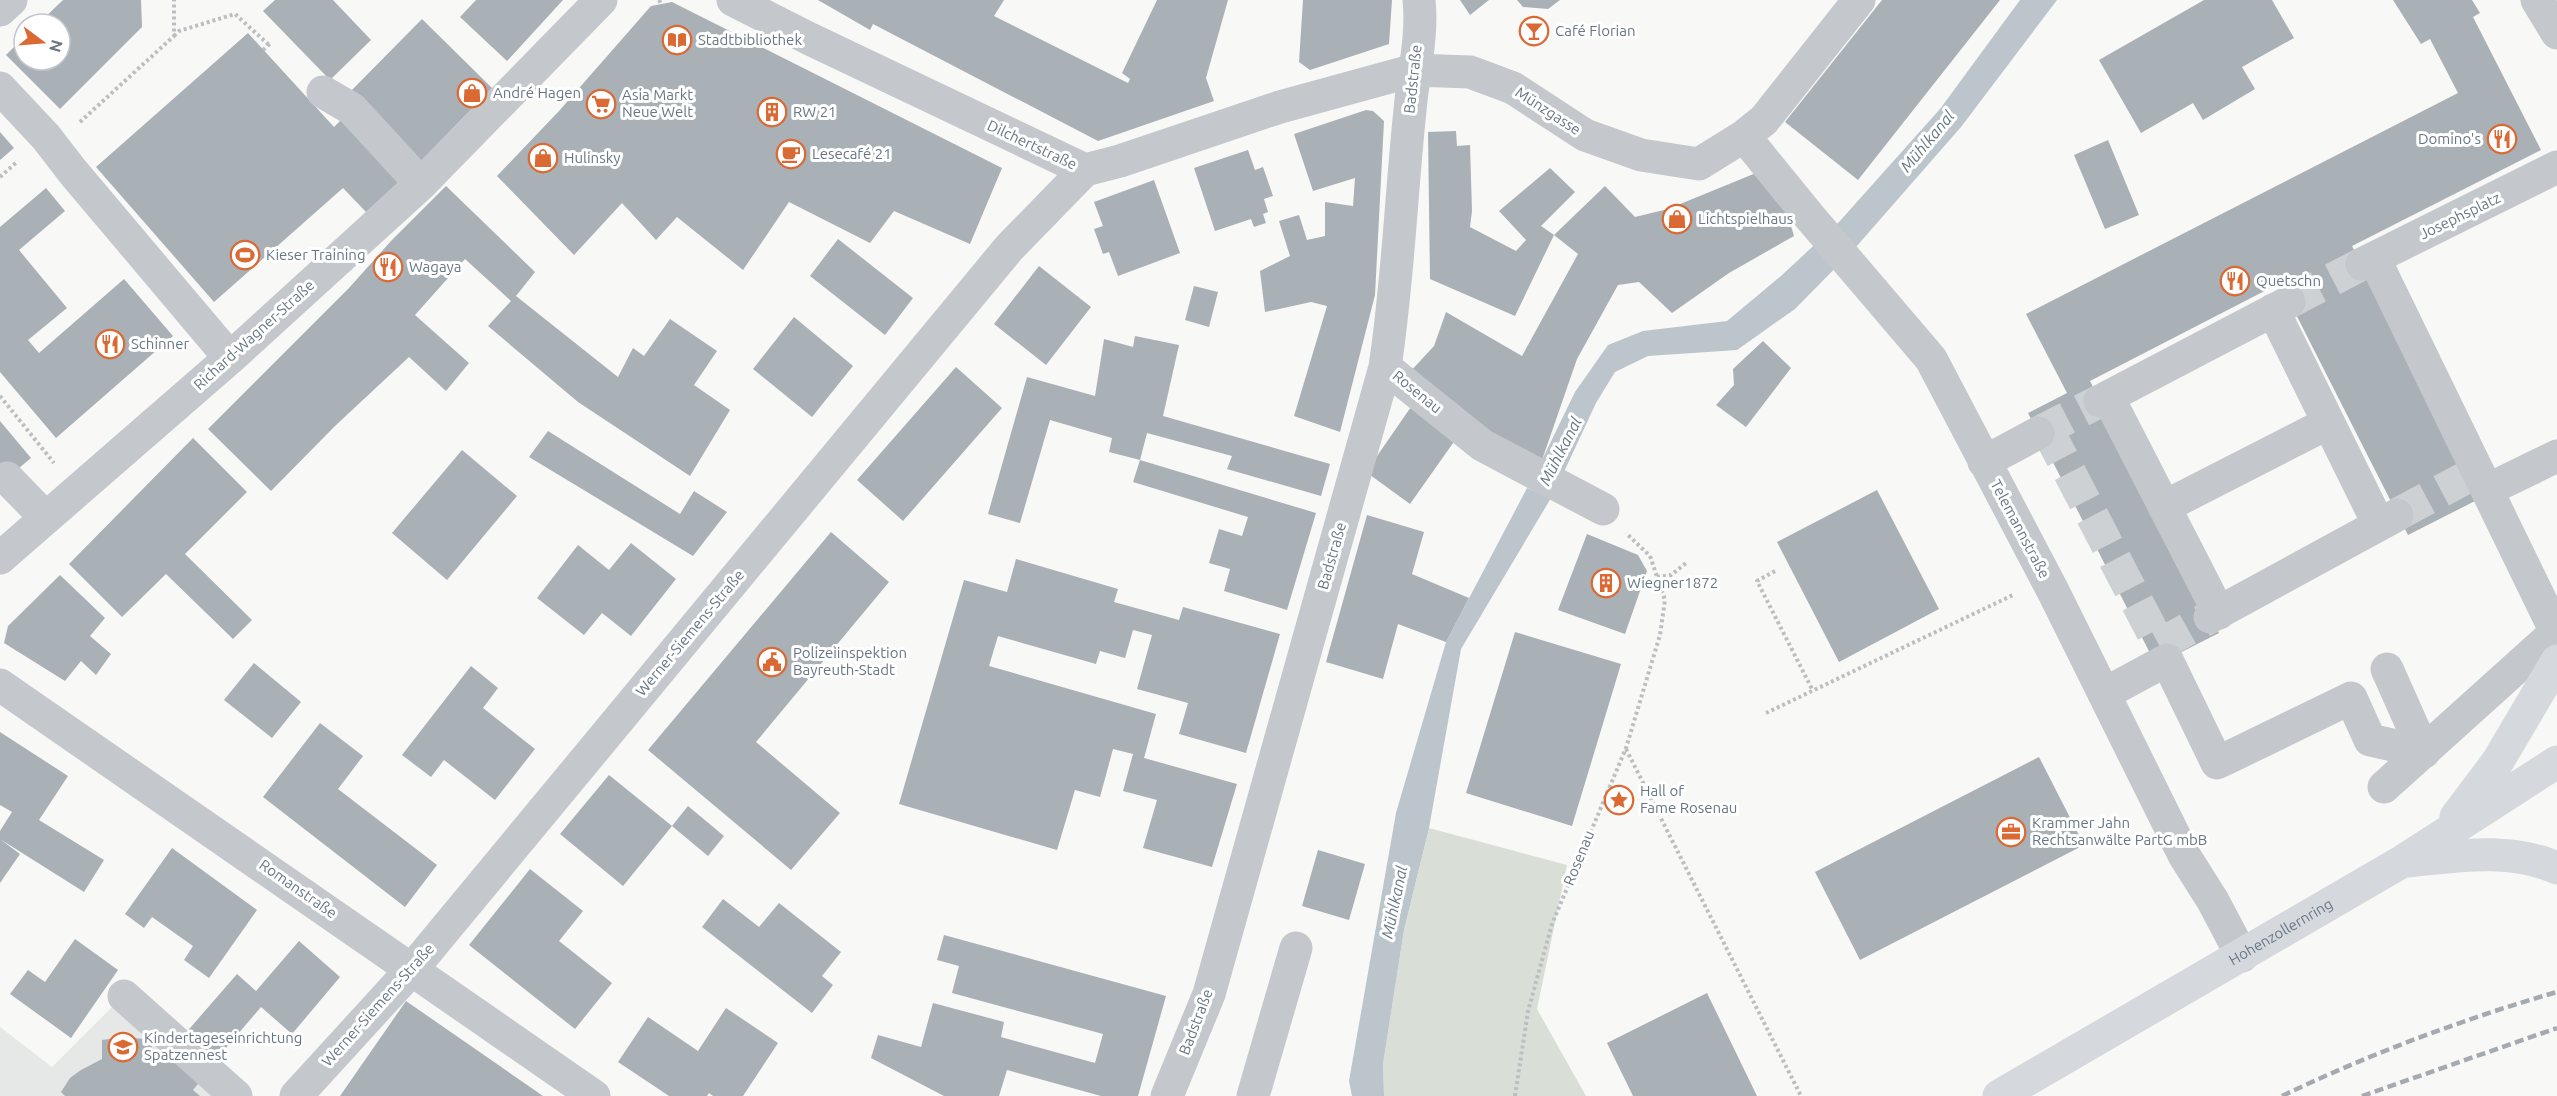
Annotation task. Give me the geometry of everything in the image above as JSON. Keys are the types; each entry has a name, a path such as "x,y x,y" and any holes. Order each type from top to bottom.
{"main road":[{"path":"2442,835 2498,761 2557,646"},
{"name":"Hohenzollernring","path":"1999,1096 2403,861 2557,762"},
{"path":"2403,861 2490,854 2520,857 2557,868"}],"street":[{"path":"0,10 11,0"},
{"name":"Richard-Wagner-Straße","path":"0,558 230,358 422,184 601,0"},
{"name":"Dilchertstraße","path":"733,0 1085,170 1120,161 1280,107 1415,70"},
{"name":"Badstraße","path":"1167,1096 1209,994 1385,367 1396,299 1419,0"},
{"name":"Münzgasse","path":"1415,70 1470,72 1513,88 1585,135 1641,155 1699,164 1744,136 1764,120 1859,0"},
{"path":"2537,0 2557,33"},
{"path":"0,88 53,146 230,358"},
{"path":"323,92 352,109 422,184"},
{"name":"Telemannstraße","path":"1744,136 1931,359 2046,579 2184,855 2213,901 2242,956"},
{"name":"Josephsplatz","path":"2478,479 2368,261 2557,167"},
{"name":"Werner-Siemens-Straße","path":"296,1096 413,969 1009,248 1085,170"},
{"path":"2281,306 2328,423 2388,519 2215,615 2164,507 2104,399 2281,306"},
{"name":"Rosenau","path":"1385,367 1482,445 1603,509"},
{"path":"2164,507 2328,423"},
{"path":"1984,462 2038,433"},
{"path":"2384,787 2424,752 2557,646 2478,479 2557,456"},
{"path":"7,478 46,518"},
{"path":"2104,694 2167,660 2217,763 2351,698 2361,745"},
{"path":"2387,669 2424,752"},
{"name":"Romanstraße","path":"0,684 594,1096"},
{"path":"2361,745 2401,704"},
{"path":"2361,745 2424,752"},
{"path":"1253,1096 1296,948"},
{"path":"124,996 236,1096"}],"path":[{"path":"174,0 174,36"},
{"path":"53,146 174,36 189,27 235,14 270,44 263,50"},
{"path":"0,396 56,466 72,495"},
{"name":"Rosenau","path":"1515,1096 1528,1011 1552,924 1626,748 1660,635 1665,600 1650,556"},
{"path":"1657,577 1671,575 1686,563"},
{"path":"1775,571 1757,581 1813,691"},
{"path":"1766,713 2046,579"},
{"path":"1626,748 1801,1096"}],"shaded area":[{"path":"1429,828 1567,865 1537,1009 1586,1096 1384,1096 1383,1064 1404,930"},
{"name":"Kindertageseinrichtung Spatzennest","path":"119,1000 228,1096 0,1096 0,1027 52,1067"}],"water":[{"name":"Mühlkanal","path":"2020,0 2057,0 1961,127 1856,247 1795,309 1737,350 1648,356 1615,372 1596,403 1563,474 1541,462 1575,392 1608,345 1643,331 1727,321 1781,276 1839,222 1940,109"},
{"name":"Mühlkanal","path":"1527,488 1551,498 1461,649 1429,828 1404,930 1383,1064 1384,1096 1352,1096 1349,1081 1396,813 1446,642"}],"building":[{"path":"63,0 141,0 142,27 60,109 23,72 72,72 72,12 50,12"},
{"path":"275,0 333,0 371,40 330,80 263,11"},
{"path":"476,0 563,0 507,61 460,17"},
{"path":"818,0 1004,0 994,16 1128,83 1130,79 1122,73 1157,0 1228,0 1206,78 1214,101 1098,141 873,24 870,30"},
{"path":"1303,0 1392,0 1389,44 1310,70 1299,62"},
{"path":"1460,0 1489,0 1470,15"},
{"path":"1517,0 1560,0 1548,9 1523,7"},
{"path":"1882,0 2000,0 1858,180 1785,122"},
{"path":"2204,0 2272,0 2294,38 2242,67 2255,89 2203,120 2193,103 2141,133 2099,60"},
{"path":"2393,0 2472,0 2480,13 2473,17 2541,150 2352,246 2481,498 2408,535 2280,283 2090,381 2219,633 2156,665 2028,413 2067,393 2026,314 2458,93 2430,39 2421,44"},
{"name":"RW 21","path":"672,2 1002,168 970,244 894,211 870,243 789,202 743,270 677,217 656,240 622,203 574,255 497,176 559,111 651,6"},
{"path":"422,19 492,88 419,163 348,94"},
{"path":"248,33 334,127 345,116 402,179 366,212 343,188 214,302 96,167"},
{"path":"12,49 12,61 6,55"},
{"path":"1366,110 1373,111 1384,121 1375,295 1340,432 1294,416 1327,306 1311,302 1265,312 1260,271 1290,256 1279,221 1299,215 1307,240 1325,236 1325,202 1353,206 1355,178 1313,191 1294,134"},
{"path":"1456,131 1457,146 1470,145 1472,211 1470,227 1516,251 1526,240 1499,211 1550,168 1575,192 1541,226 1554,235 1515,316 1430,279 1428,132"},
{"path":"0,132 14,148 0,160"},
{"path":"2108,140 2139,215 2105,229 2074,155"},
{"path":"1248,150 1255,170 1263,167 1273,196 1264,199 1268,212 1263,214 1266,223 1254,227 1251,219 1215,231 1194,168"},
{"path":"1756,173 1786,209 1794,236 1729,273 1672,313 1639,282 1618,285 1577,359 1542,460 1486,432 1409,373 1434,346 1446,312 1522,356 1578,254 1554,235 1605,186 1635,217 1668,209"},
{"path":"1154,180 1180,253 1118,276 1109,252 1103,254 1094,229 1103,226 1094,202"},
{"path":"446,186 535,272 516,296 618,377 633,348 644,356 670,319 717,351 694,385 730,410 690,476 578,402 488,326 511,301 465,259 415,315 469,363 446,391 409,357 335,426 271,491 208,429 349,288 391,241"},
{"path":"46,188 65,211 19,250 67,308 28,340 39,353 124,279 173,336 56,438 0,372 0,227"},
{"path":"838,239 913,298 885,335 810,276"},
{"path":"1039,266 1091,307 1046,365 994,324"},
{"path":"1194,286 1218,292 1209,327 1185,320"},
{"path":"794,317 853,366 812,417 753,369"},
{"path":"1135,336 1179,345 1163,416 1330,464 1321,496 1227,469 1232,456 1147,433 1140,460 1109,452 1112,438 1050,420 1020,523 988,514 1027,377 1095,396 1104,339 1133,347"},
{"path":"1763,341 1791,368 1746,427 1716,405 1734,385 1733,369"},
{"path":"956,367 1002,408 903,521 857,480"},
{"path":"1413,404 1458,436 1410,504 1366,472"},
{"path":"0,421 31,458 0,484"},
{"path":"548,431 680,514 694,491 727,512 693,556 529,457"},
{"path":"193,438 247,492 185,554 252,620 233,639 166,574 122,617 69,564"},
{"path":"462,450 517,496 447,580 392,533"},
{"path":"1140,460 1316,513 1287,610 1224,591 1230,569 1209,563 1219,529 1242,536 1248,517 1133,482"},
{"path":"1877,490 1939,609 1839,662 1777,542"},
{"path":"1367,515 1424,532 1412,574 1469,598 1446,642 1398,624 1383,679 1326,662"},
{"name":"Polizeiinspektion Bayreuth-Stadt","path":"831,532 889,582 756,742 840,813 791,870 648,750"},
{"name":"Wiegner1872","path":"1587,534 1638,555 1647,571 1625,634 1558,610"},
{"path":"631,543 676,579 631,636 602,613 584,635 537,598 578,545 609,570"},
{"path":"1016,559 1118,589 1114,602 1179,620 1183,607 1280,634 1246,753 1179,734 1188,703 1137,689 1152,635 1133,630 1125,658 1100,651 1096,664 998,636 989,666 1156,714 1144,758 1237,784 1212,867 1143,848 1157,800 1123,791 1133,754 1113,749 1100,797 1075,790 1057,850 899,804 964,580 1007,592"},
{"path":"60,575 105,618 90,636 111,654 96,675 81,661 65,681 4,643 8,626"},
{"path":"1515,632 1621,664 1572,826 1466,793"},
{"path":"254,663 301,702 272,738 224,700"},
{"path":"471,666 498,688 483,708 535,749 495,800 444,760 431,777 402,755"},
{"path":"320,723 363,756 338,789 437,865 405,907 263,797"},
{"path":"0,732 68,776 39,820 104,860 84,892 0,839 0,831 12,812 0,805"},
{"path":"2039,757 2084,845 1860,960 1815,872"},
{"path":"609,775 672,826 623,886 560,834"},
{"path":"688,806 724,836 708,856 672,826"},
{"path":"0,839 20,854 0,883"},
{"path":"172,848 257,910 209,978 184,960 193,946 152,917 144,928 125,914"},
{"path":"1318,850 1365,864 1349,920 1302,906"},
{"path":"530,869 583,911 559,941 612,983 575,1029 469,945"},
{"path":"723,899 759,927 779,903 841,952 822,976 833,985 812,1013 702,927"},
{"path":"944,935 1166,996 1138,1096 1101,1096 1007,1070 999,1096 944,1096 871,1058 878,1035 921,1047 933,1003 1004,1022 1001,1037 1095,1063 1103,1034 952,993 959,966 937,960"},
{"path":"75,939 118,970 71,1038 10,994 28,970 45,982"},
{"path":"299,941 340,977 292,1034 261,1007 214,1062 184,1035 237,974 256,991"},
{"path":"1707,993 1757,1096 1633,1096 1607,1043"},
{"path":"406,1001 543,1096 340,1096"},
{"path":"726,1008 778,1043 743,1096 713,1096 709,1093 707,1096 669,1096 618,1062 648,1017 698,1051"},
{"path":"125,1037 153,1040 150,1056 177,1063 202,1079 193,1090 200,1096 65,1096 61,1092 70,1078 102,1059 102,1040"}],"tunnel":[{"path":"2289,302 2362,264"},
{"path":"2038,433 2100,401"},
{"path":"2047,429 2167,660"},
{"path":"2398,514 2469,476"},
{"path":"2159,645 2210,617"}],"railway":[{"path":"2282,1096 2417,1038 2557,992"},
{"path":"2362,1096 2557,1028"}],"place":[{"name":"Café Florian","path":"1534,31"},
{"name":"Stadtbibliothek","path":"677,40"},
{"name":"André Hagen","path":"472,93"},
{"name":"Asia Markt Neue Welt","path":"601,104"},
{"name":"RW 21","path":"772,112"},
{"name":"Domino's","path":"2502,139"},
{"name":"Lesecafé 21","path":"791,154"},
{"name":"Hulinsky","path":"543,158"},
{"name":"Lichtspielhaus","path":"1677,219"},
{"name":"Kieser Training","path":"245,255"},
{"name":"Wagaya","path":"388,267"},
{"name":"Quetschn","path":"2235,281"},
{"name":"Schinner","path":"110,344"},
{"name":"Wiegner1872","path":"1606,583"},
{"name":"Polizeiinspektion Bayreuth-Stadt","path":"772,662"},
{"name":"Hall of Fame Rosenau","path":"1619,800"},
{"name":"Krammer Jahn Rechtsanwälte PartG mbB","path":"2011,832"},
{"name":"Kindertageseinrichtung Spatzennest","path":"123,1047"}]}
